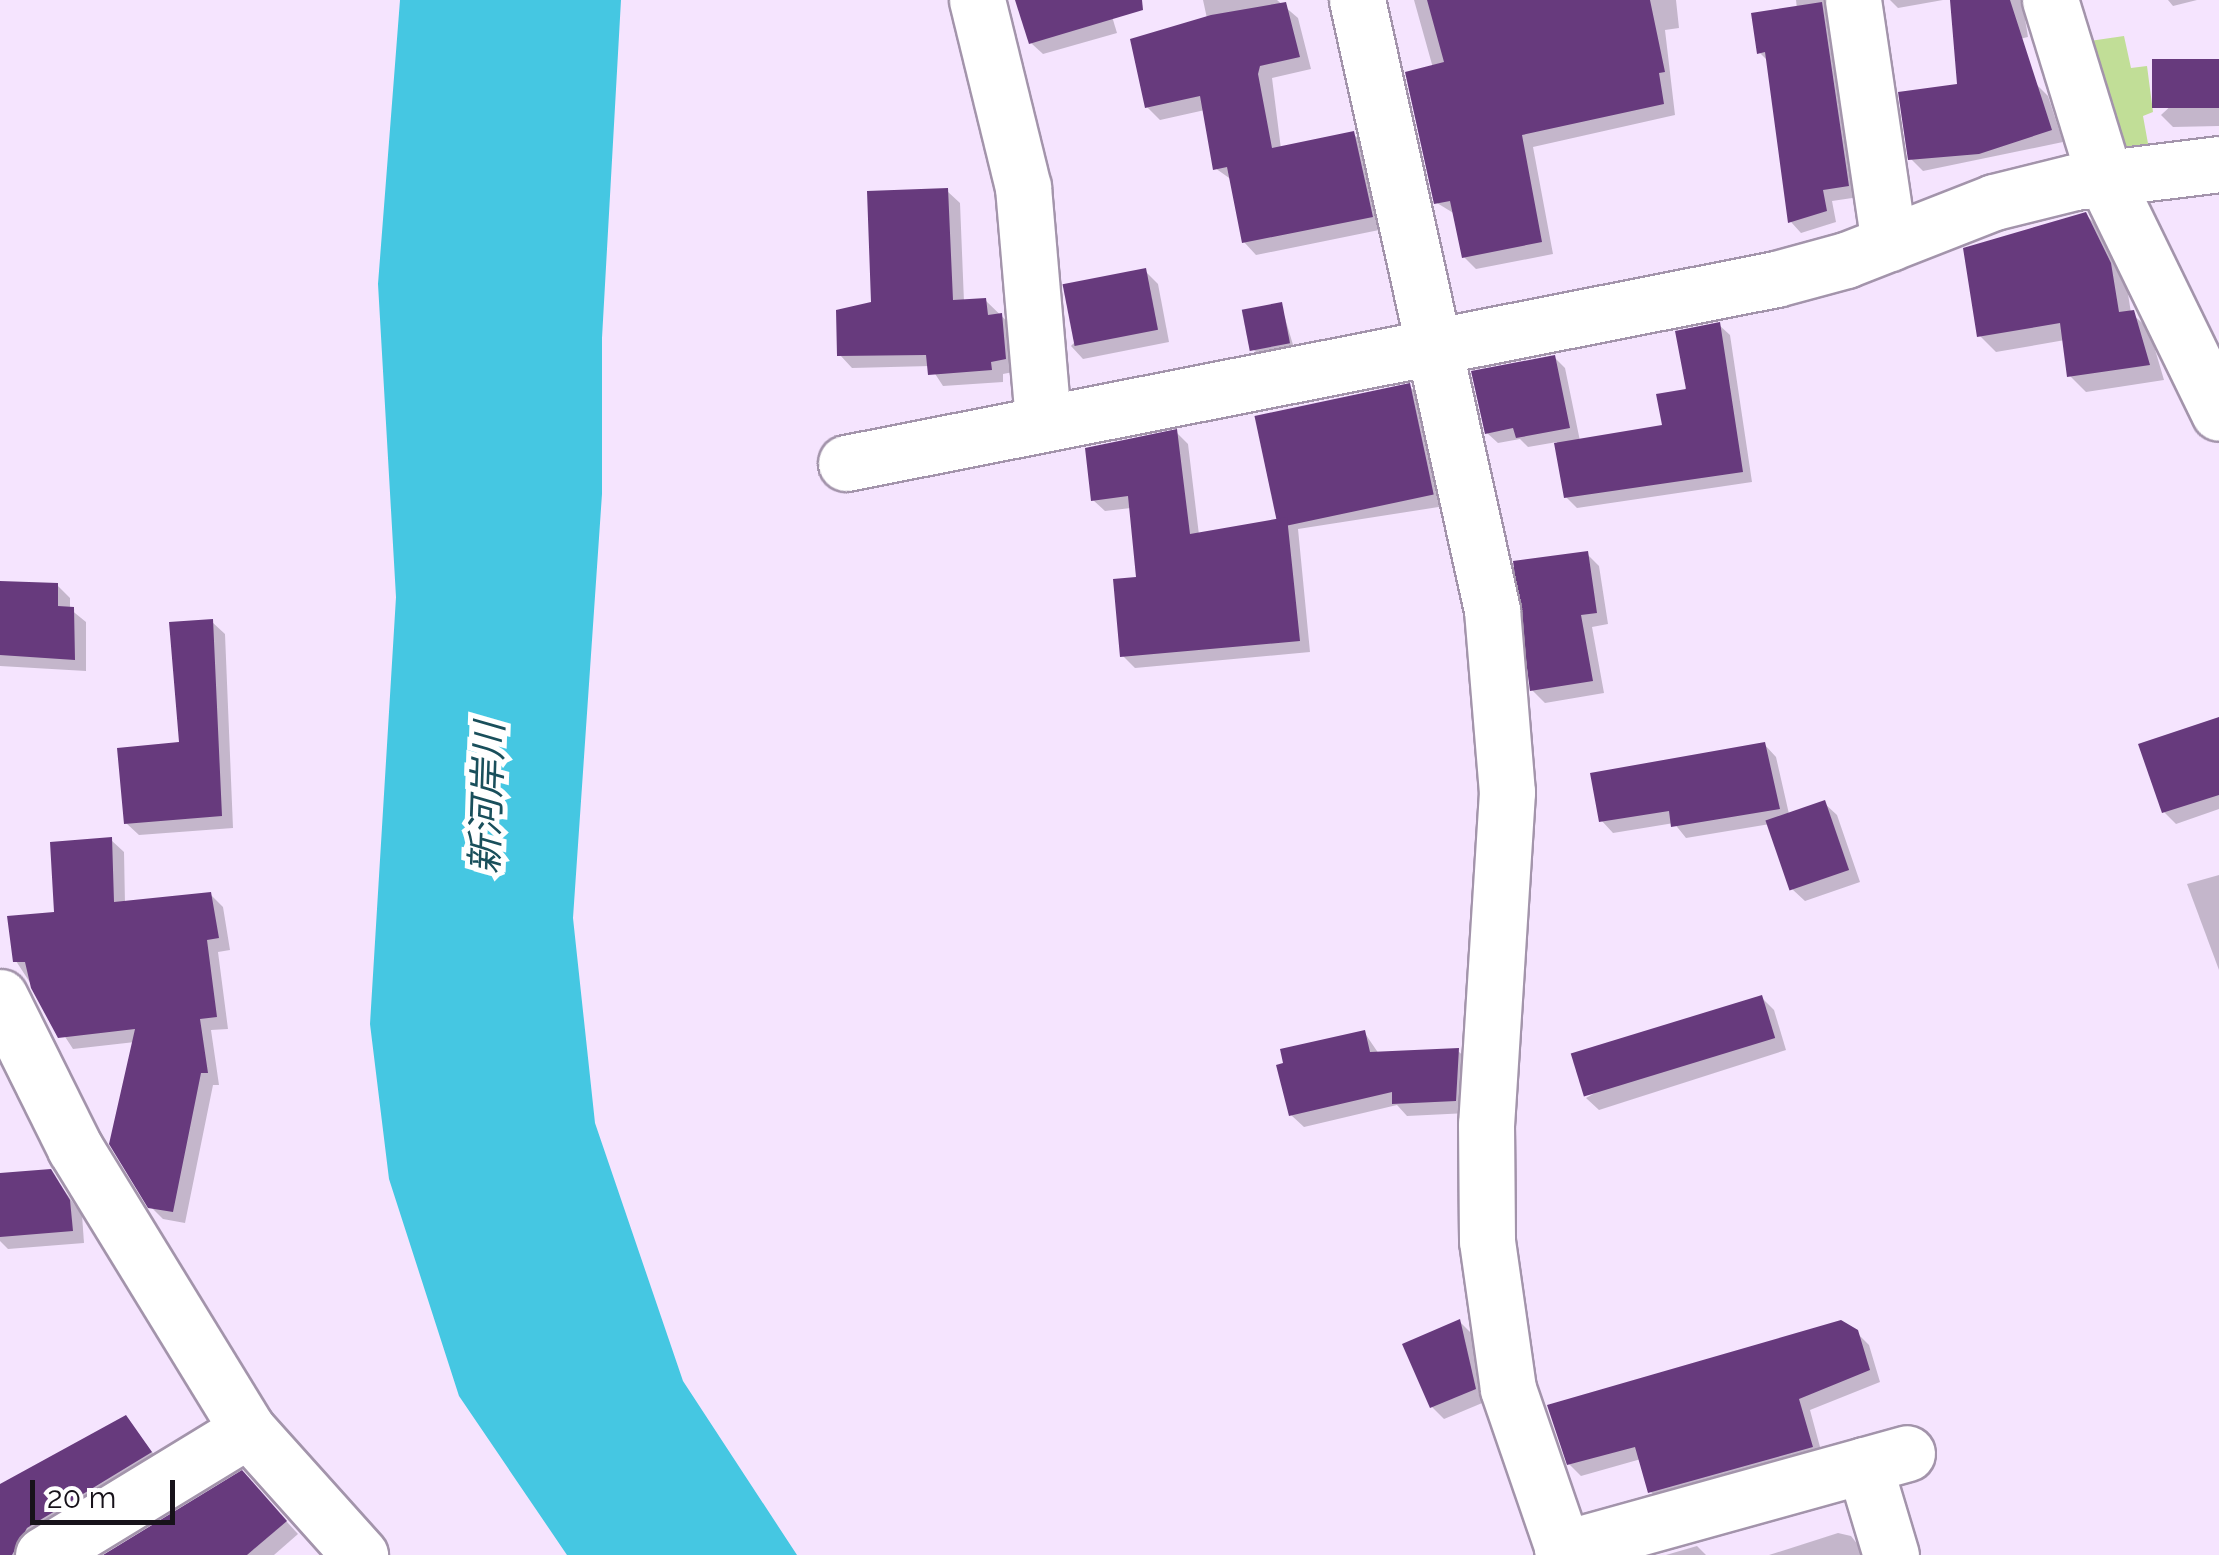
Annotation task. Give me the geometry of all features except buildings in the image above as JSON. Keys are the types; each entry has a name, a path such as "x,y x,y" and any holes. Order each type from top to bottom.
{"street":[{"path":"977,0 1023,186 1043,420"},
{"path":"1357,0 1492,610 1507,792 1486,1124 1487,1241 1508,1389 1564,1552 1885,1459 1891,1555"},
{"path":"1852,0 1889,243"},
{"path":"2050,0 2105,180 2219,413"},
{"path":"846,463 1433,342 1776,278 1889,243 1994,202 2105,180 2219,164"},
{"path":"0,996 75,1148 248,1430 333,1547"},
{"path":"43,1555 248,1430"}],"green space":[{"path":"2124,36 2131,68 2147,66 2153,112 2143,116 2149,149 2114,154 2076,43"}],"water":[{"name":"新河岸川","path":"400,0 621,0 602,338 602,494 573,918 595,1123 683,1381 797,1555 567,1555 459,1396 389,1179 370,1024 396,597 378,284"}]}
